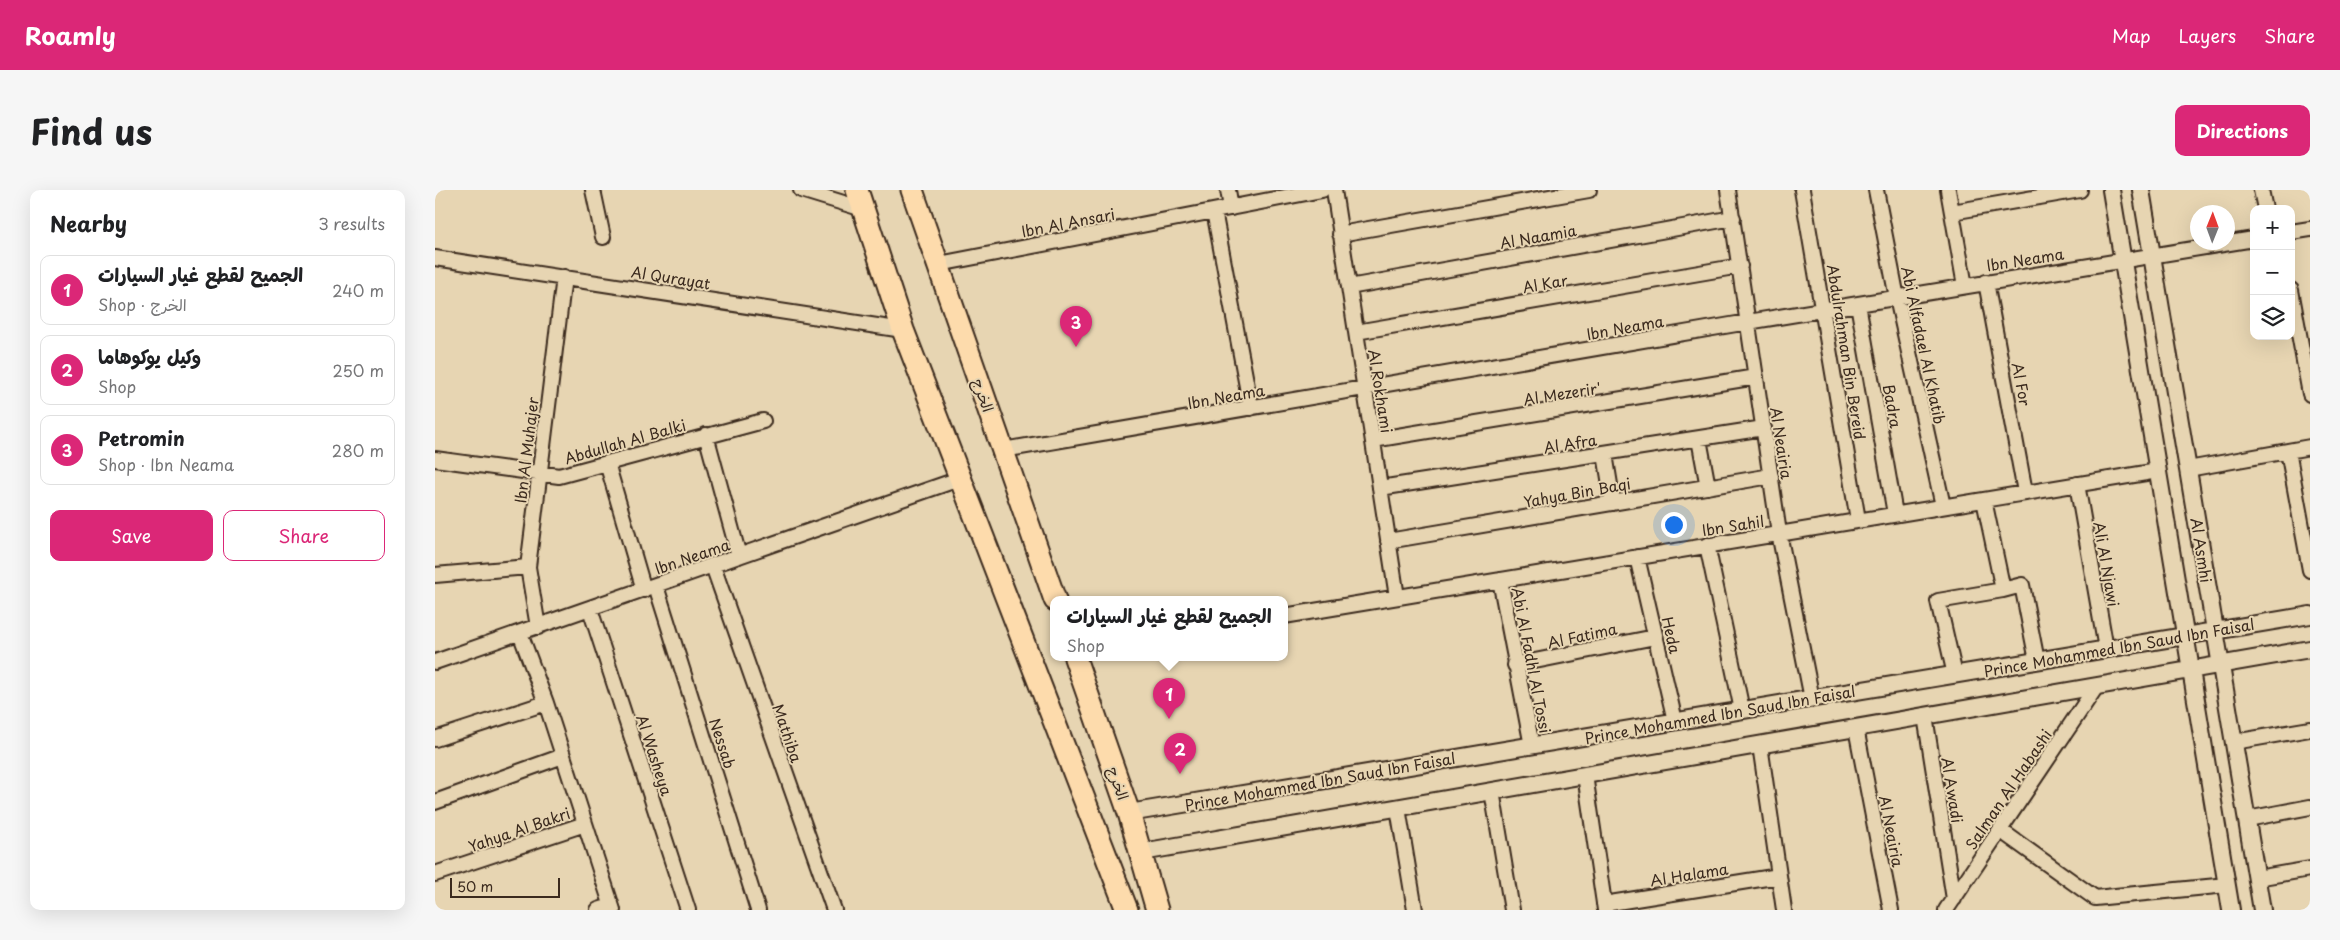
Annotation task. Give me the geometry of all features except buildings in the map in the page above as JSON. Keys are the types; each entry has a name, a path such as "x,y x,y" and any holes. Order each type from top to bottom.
{"main road":[{"name":"الخرج","path":"912,190 1054,596"},
{"path":"860,200 903,330 959,479 1127,910"},
{"name":"الخرج","path":"1076,661 1142,852 1157,910"}],"street":[{"path":"593,190 603,237"},
{"path":"801,190 860,200"},
{"path":"1229,190 1231,208"},
{"name":"Ibn Al Ansari","path":"939,264 1322,190"},
{"name":"Al Rokhami","path":"1334,190 1397,597"},
{"path":"1340,234 1589,190"},
{"name":"Al Neairia","path":"1728,190 1779,534 1812,698"},
{"name":"Abdulrahman Bin Bereid","path":"1803,190 1858,520"},
{"name":"Abi Alfadael Al Khatib","path":"1876,190 1897,298 1943,506"},
{"path":"1948,190 1965,286"},
{"path":"1951,212 2080,190"},
{"name":"Al Asmhi","path":"2111,190 2231,910"},
{"name":"Al Asmhi","path":"2141,190 2262,910"},
{"path":"2261,190 2264,205"},
{"path":"1214,211 1251,408"},
{"name":"Al Naamia","path":"1349,287 1733,218"},
{"path":"2295,231 2310,229"},
{"name":"Ibn Neama","path":"1003,450 1748,322 2250,240"},
{"name":"Al Qurayat","path":"435,258 903,330"},
{"name":"Al Kar","path":"1356,332 1739,266"},
{"name":"Ibn Al Muhajer","path":"538,627 528,567 564,277"},
{"name":"Al For","path":"1986,282 2025,492"},
{"path":"2292,295 2310,394"},
{"name":"Badra","path":"1858,304 1895,514"},
{"name":"Al Mezerir'","path":"1373,440 1756,377"},
{"name":"Abdullah Al Balki","path":"435,459 559,476 763,421"},
{"name":"Al Afra","path":"1380,488 1764,428"},
{"path":"706,435 739,556"},
{"path":"1699,438 1708,487"},
{"path":"2188,469 2310,447"},
{"path":"2288,450 2310,570"},
{"path":"1605,454 1613,503"},
{"name":"Nessab","path":"607,463 759,910"},
{"name":"Ibn Sahil","path":"1288,615 2158,470"},
{"name":"Yahya Bin Baqi","path":"1388,541 1771,476"},
{"name":"Ibn Neama","path":"435,662 959,479"},
{"name":"Ali Al Njawi","path":"2077,484 2106,649"},
{"path":"1984,500 2003,590"},
{"path":"1707,545 1742,710"},
{"name":"Heda","path":"1637,557 1675,721"},
{"name":"Mathiba","path":"713,566 834,910"},
{"path":"435,575 528,567"},
{"name":"Abi Al Fadhl Al Tossi","path":"1500,580 1532,746"},
{"path":"1955,675 1938,601 2023,585 2037,661"},
{"name":"Al Washeya","path":"590,609 688,910"},
{"name":"Prince Mohammed Ibn Saud Ibn Faisal","path":"1129,813 2310,615"},
{"path":"520,633 585,824 608,909"},
{"name":"Al Fatima","path":"1515,665 1655,637"},
{"path":"1142,852 2310,650"},
{"name":"Salman Al Habashi","path":"1950,904 2096,687"},
{"path":"435,739 545,703"},
{"name":"Al Awadi","path":"1925,716 1950,904"},
{"name":"Al Neairia","path":"1856,728 1891,910"},
{"path":"2234,742 2310,729"},
{"path":"1760,745 1784,910"},
{"path":"435,802 563,756"},
{"path":"1585,775 1605,907"},
{"path":"1492,791 1512,910"},
{"path":"2247,819 2310,807"},
{"path":"1398,808 1415,910"},
{"name":"Yahya Al Bakri","path":"435,874 585,824"},
{"path":"2000,830 2095,898 2227,885"},
{"path":"2257,878 2310,869"},
{"name":"Al Halama","path":"1605,907 1779,876"}],"place":[{"name":"Petromin","path":"1076,347"},
{"name":"الجميح لقطع غيار السيارات","path":"1169,719"},
{"name":"وكيل يوكوهاما","path":"1180,774"}]}
